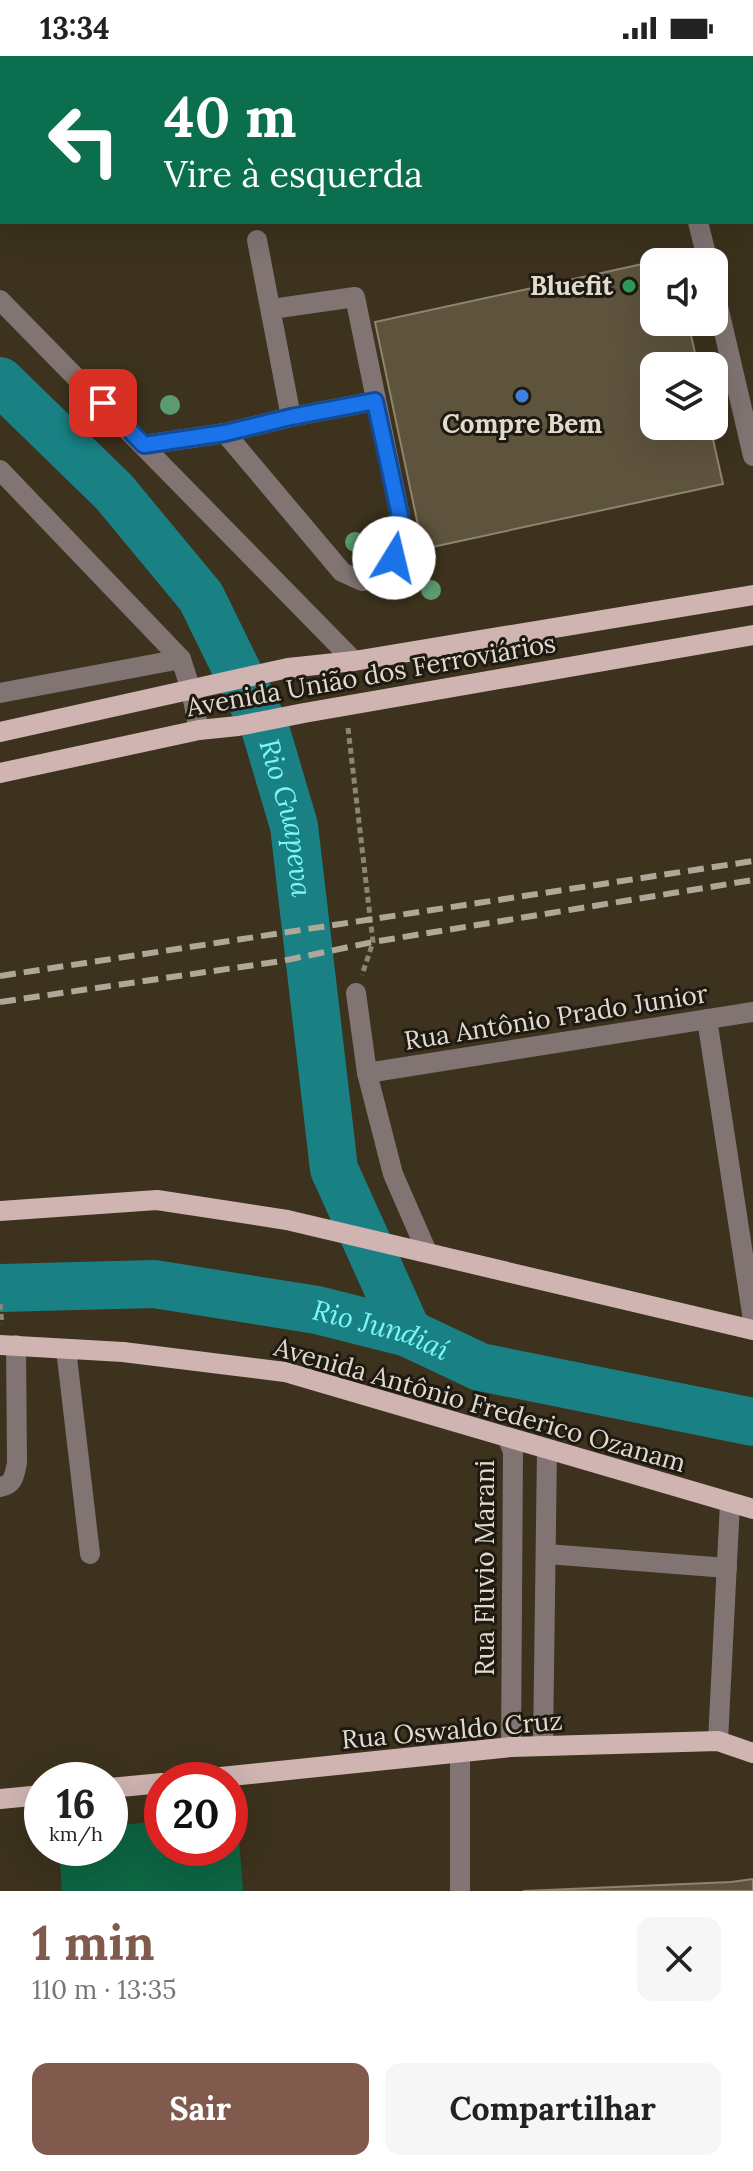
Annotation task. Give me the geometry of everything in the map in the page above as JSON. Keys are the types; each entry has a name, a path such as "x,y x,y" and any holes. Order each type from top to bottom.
{"main road":[{"name":"Avenida União dos Ferroviários","path":"0,732 288,668 354,661 753,595"},
{"name":"Avenida União dos Ferroviários","path":"0,773 199,730 238,726 753,635"},
{"path":"0,1211 157,1200 287,1220 753,1330"},
{"name":"Avenida Antônio Frederico Ozanam","path":"8,1345 123,1352 285,1372 753,1509"},
{"path":"718,1741 753,1753"},
{"name":"Rua Oswaldo Cruz","path":"248,1774 511,1747 718,1741"},
{"path":"0,1799 24,1797"}],"street":[{"path":"698,224 704,248"},
{"path":"257,240 291,417"},
{"path":"225,433 342,572 362,581 382,578 394,558 400,516 355,297 272,309"},
{"path":"0,300 354,661"},
{"path":"725,336 753,456"},
{"path":"144,445 225,433 375,401"},
{"path":"0,470 181,659 194,689 199,730"},
{"path":"0,693 181,659"},
{"path":"356,993 367,1073 393,1174 427,1252"},
{"name":"Rua Antônio Prado Junior","path":"367,1073 753,1012"},
{"path":"707,1019 753,1320"},
{"path":"0,1487 14,1480 17,1463 8,1345"},
{"path":"66,1349 90,1554"},
{"name":"Rua Fluvio Marani","path":"508,1439 513,1452 511,1747"},
{"path":"543,1746 547,1450"},
{"path":"718,1741 730,1503"},
{"path":"547,1554 727,1568"},
{"path":"460,1753 460,1891"}],"path":[{"path":"345,707 373,942 356,993"}],"green space":[{"path":"144,1823 144,1866 241,1866 243,1891 62,1891 60,1866 128,1866 128,1824"}],"building":[{"name":"Compre Bem","path":"640,265 640,336 691,336 695,352 640,352 640,440 713,440 723,484 423,549 375,322"},
{"path":"753,1879 753,1891 523,1891 731,1882"}],"waterway":[{"name":"Rio Guapeva","path":"0,381 114,492 201,597 265,728 294,826 334,1169 408,1333"},
{"name":"Rio Jundiaí","path":"0,1288 154,1284 317,1310 408,1333 480,1367 753,1422"}],"railway":[{"path":"0,976 753,861"},
{"path":"0,1002 282,961 373,942 753,880"}],"place":[{"name":"Bluefit","path":"629,286"},
{"name":"Compre Bem","path":"522,396"}],"route":[{"path":"103,403 144,445 225,433 375,401 400,516 394,558"}]}
